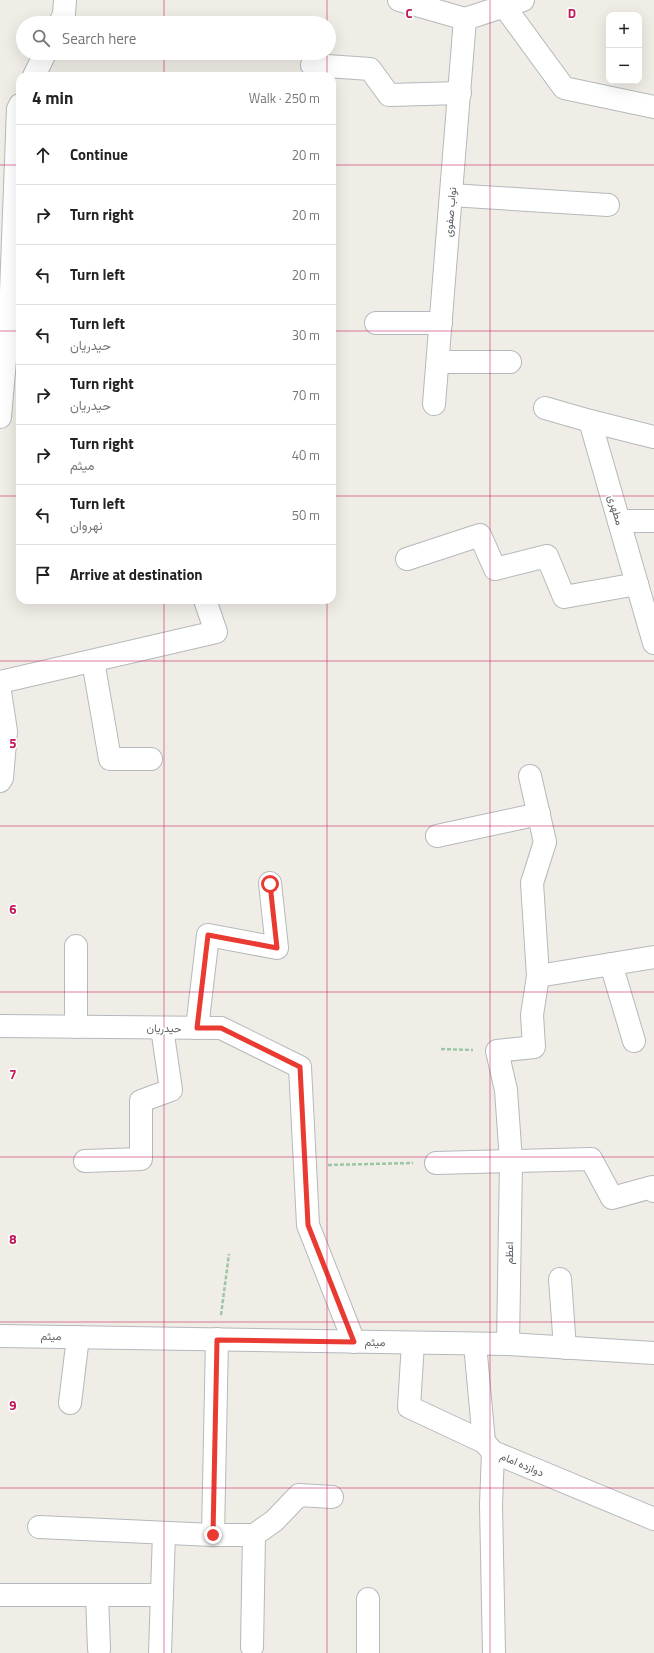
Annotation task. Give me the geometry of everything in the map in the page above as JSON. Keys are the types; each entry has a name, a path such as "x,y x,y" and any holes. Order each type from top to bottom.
{"street":[{"path":"63,16 65,0"},
{"path":"399,0 466,19 514,3 564,88 654,107"},
{"name":"نواب صفوی","path":"434,404 466,19"},
{"path":"36,72 42,60"},
{"path":"312,65 370,69 389,95 460,93"},
{"path":"451,195 608,205"},
{"path":"0,417 8,376 15,294 16,255"},
{"path":"376,323 441,323"},
{"path":"438,362 510,362"},
{"path":"545,408 590,422 654,437"},
{"name":"مطهری","path":"590,422 654,643"},
{"path":"619,521 654,522"},
{"path":"407,558 480,535 495,569 547,556 564,597 637,584"},
{"path":"0,682 216,632 207,604"},
{"path":"93,661 110,759 151,759"},
{"path":"0,692 6,731 2,778 0,781"},
{"path":"497,1051 534,1047 532,1014 538,976 532,884 545,842 530,776"},
{"path":"437,836 539,814"},
{"path":"197,1028 208,935 277,948 270,884"},
{"path":"76,946 76,1027"},
{"path":"538,976 654,957"},
{"path":"611,964 634,1041"},
{"name":"حیدریان","path":"0,1026 221,1028 300,1067 308,1225 354,1342"},
{"path":"85,1161 141,1159 141,1101 171,1090 162,1028"},
{"name":"اعظم","path":"497,1051 506,1090 511,1161 508,1344"},
{"path":"436,1163 591,1159 612,1198 652,1188 654,1191"},
{"path":"560,1279 565,1348"},
{"name":"میثم","path":"0,1336 508,1344 654,1353"},
{"path":"70,1403 78,1337"},
{"path":"213,1535 217,1340"},
{"name":"دوازده امام","path":"413,1343 409,1407 488,1447 654,1520"},
{"path":"475,1344 488,1447 491,1505 494,1653"},
{"path":"39,1527 213,1535 254,1535 274,1521 299,1495 332,1497"},
{"path":"160,1653 164,1533"},
{"path":"252,1647 254,1535"},
{"path":"0,1595 162,1595"},
{"path":"97,1595 99,1649"},
{"path":"368,1599 368,1653"}],"path":[{"path":"441,1049 497,1051"},
{"path":"305,1165 436,1163"},
{"path":"217,1340 229,1254"}],"route":[{"path":"213,1535 217,1340 354,1342 308,1225 300,1067 221,1028 197,1028 208,935 277,948 270,884"}]}
